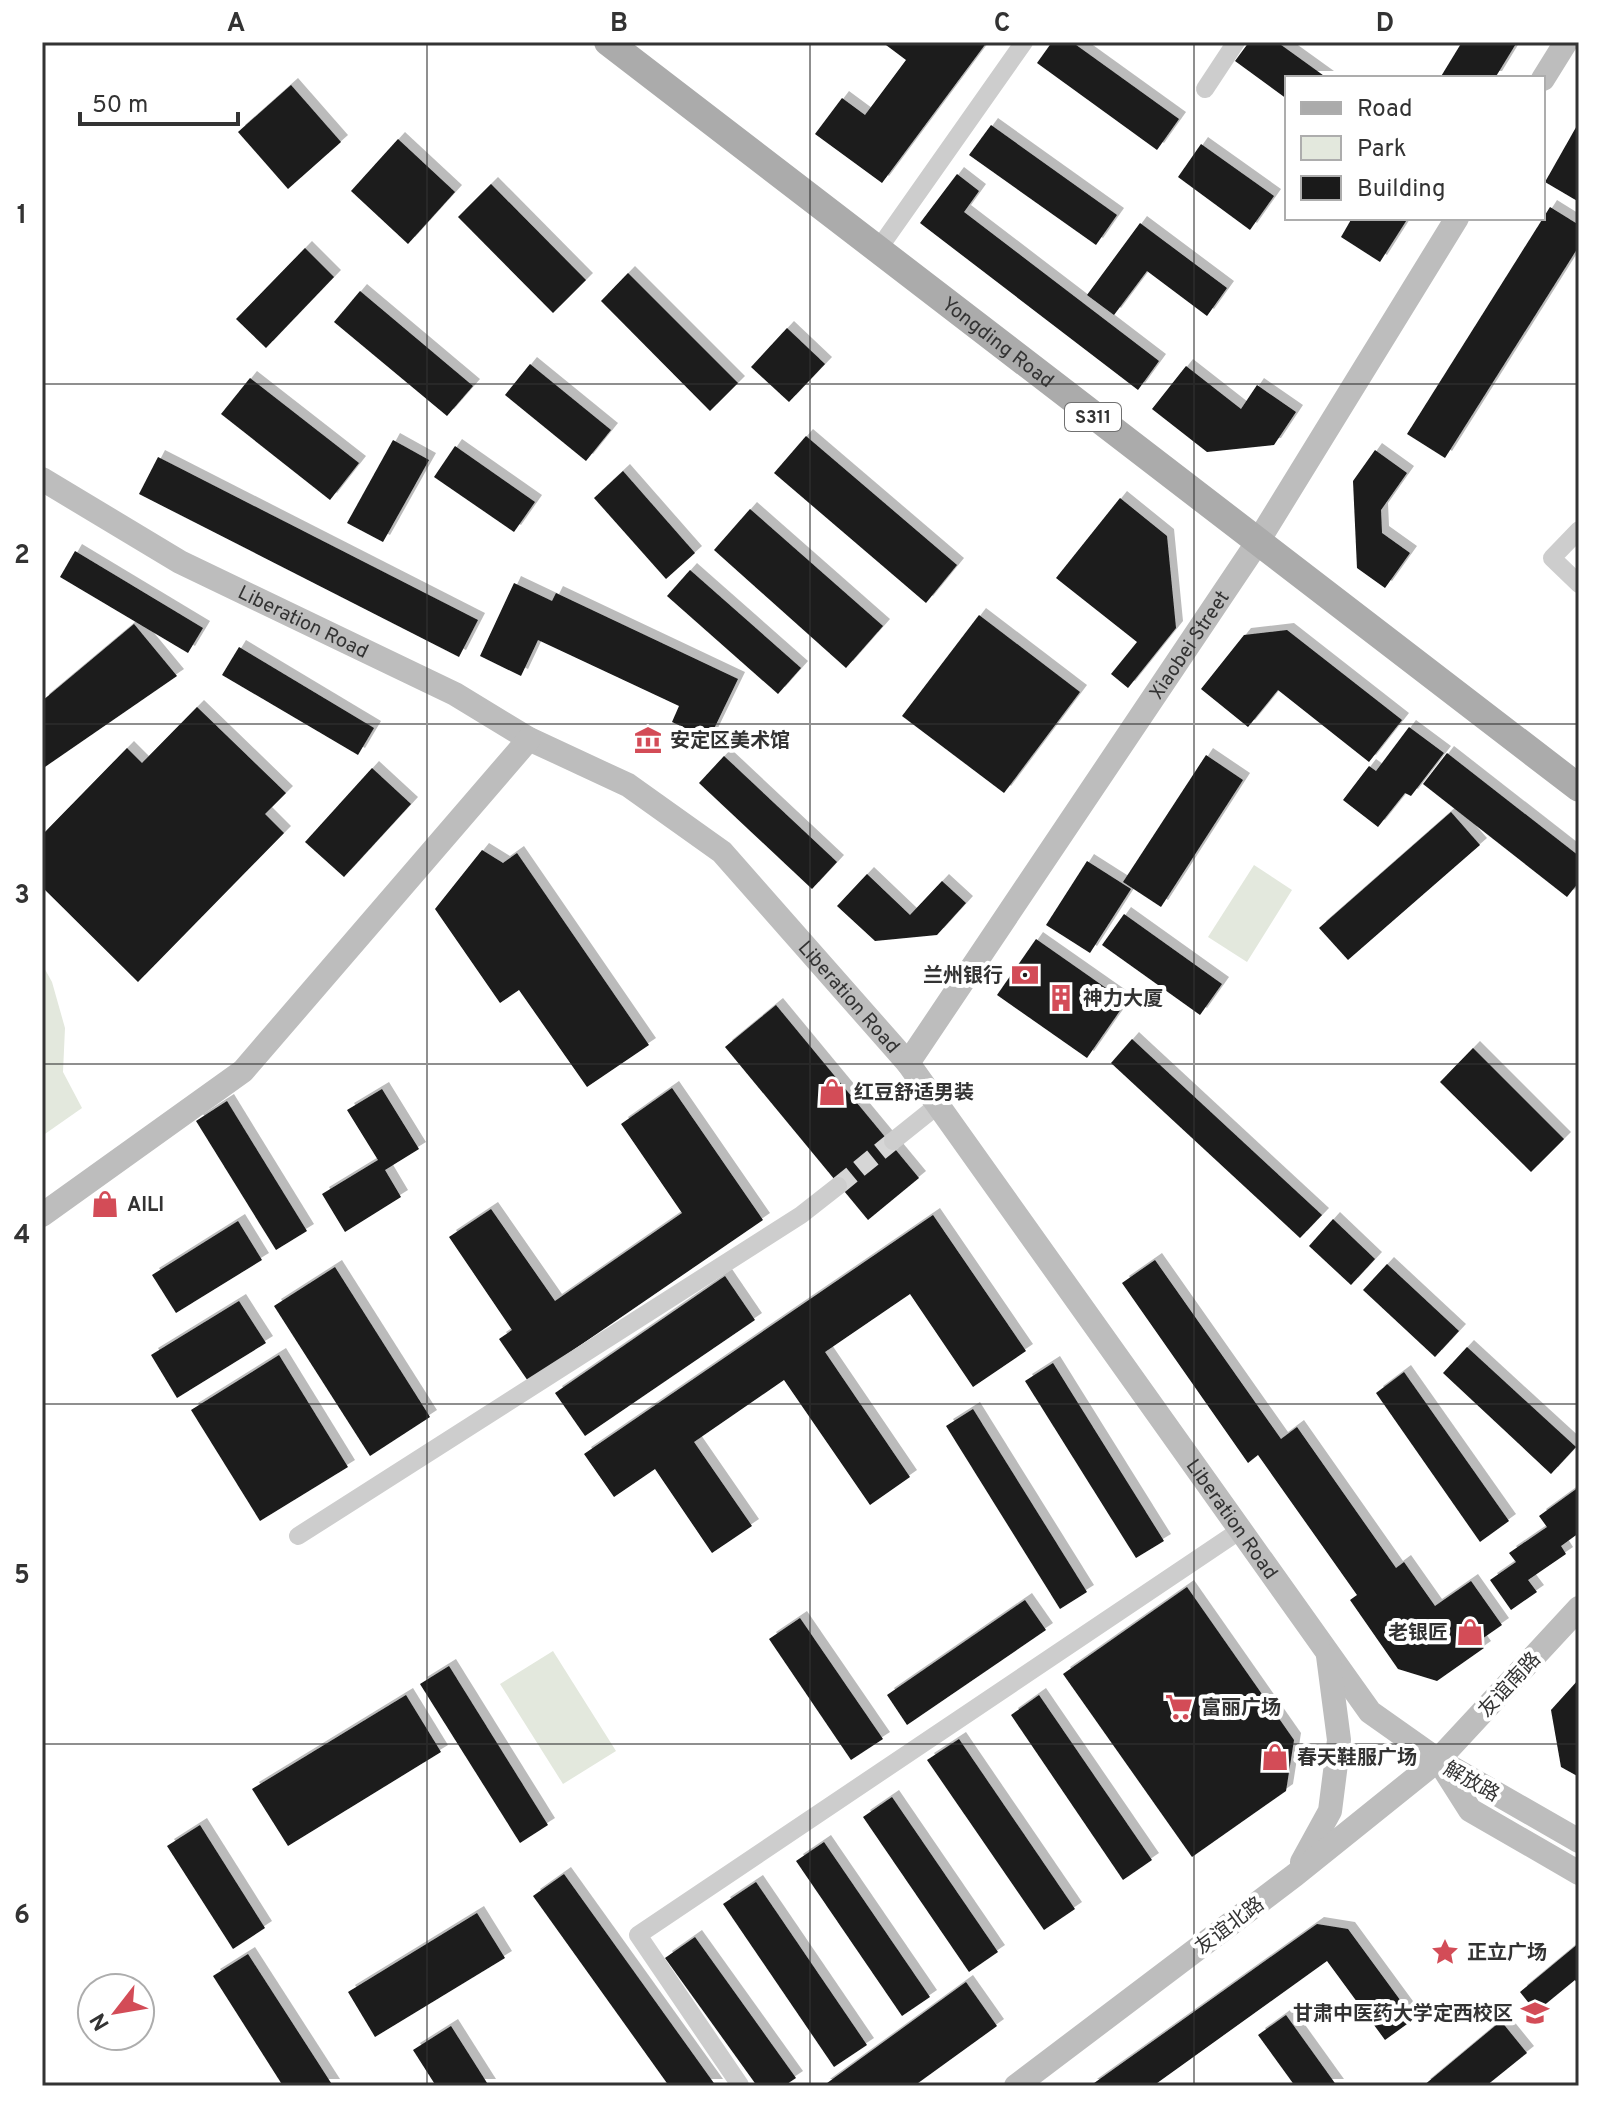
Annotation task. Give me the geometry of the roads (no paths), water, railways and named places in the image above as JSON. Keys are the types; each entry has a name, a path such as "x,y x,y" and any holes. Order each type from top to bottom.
{"main road":[{"name":"Yongding Road","path":"608,42 1579,788"},
{"path":"1545,76 1566,42"},
{"name":"Xiaobei Street","path":"908,1063 1257,543 1456,220"},
{"name":"Liberation Road","path":"42,479 180,562 455,694 529,739 628,785 722,852 908,1063 1370,1712 1438,1760"},
{"path":"42,1215 243,1071 529,739"},
{"name":"友谊南路","path":"1438,1760 1579,1608"},
{"path":"1295,1875 1330,1811 1339,1740 1328,1654"},
{"name":"解放路","path":"1438,1760 1579,1841"},
{"name":"解放路","path":"1438,1760 1470,1810 1579,1873"},
{"name":"友谊北路","path":"1016,2086 1295,1875 1438,1760"}],"street":[{"path":"877,251 1024,42"},
{"path":"1205,89 1236,42"},
{"path":"1579,530 1552,558 1579,584"},
{"path":"893,1141 938,1105"},
{"path":"298,1536 788,1224 838,1186"},
{"path":"740,2085 638,1935 1239,1531"}],"tunnel":[{"path":"838,1186 893,1141"}],"place":[{"name":"安定区美术馆","path":"648,740"},
{"name":"兰州银行","path":"1025,975"},
{"name":"神力大厦","path":"1061,998"},
{"name":"红豆舒适男装","path":"832,1092"},
{"name":"AILI","path":"105,1204"},
{"name":"老银匠","path":"1470,1632"},
{"name":"富丽广场","path":"1179,1707"},
{"name":"春天鞋服广场","path":"1275,1757"},
{"name":"正立广场","path":"1445,1952"},
{"name":"甘肃中医药大学定西校区","path":"1535,2013"}]}
